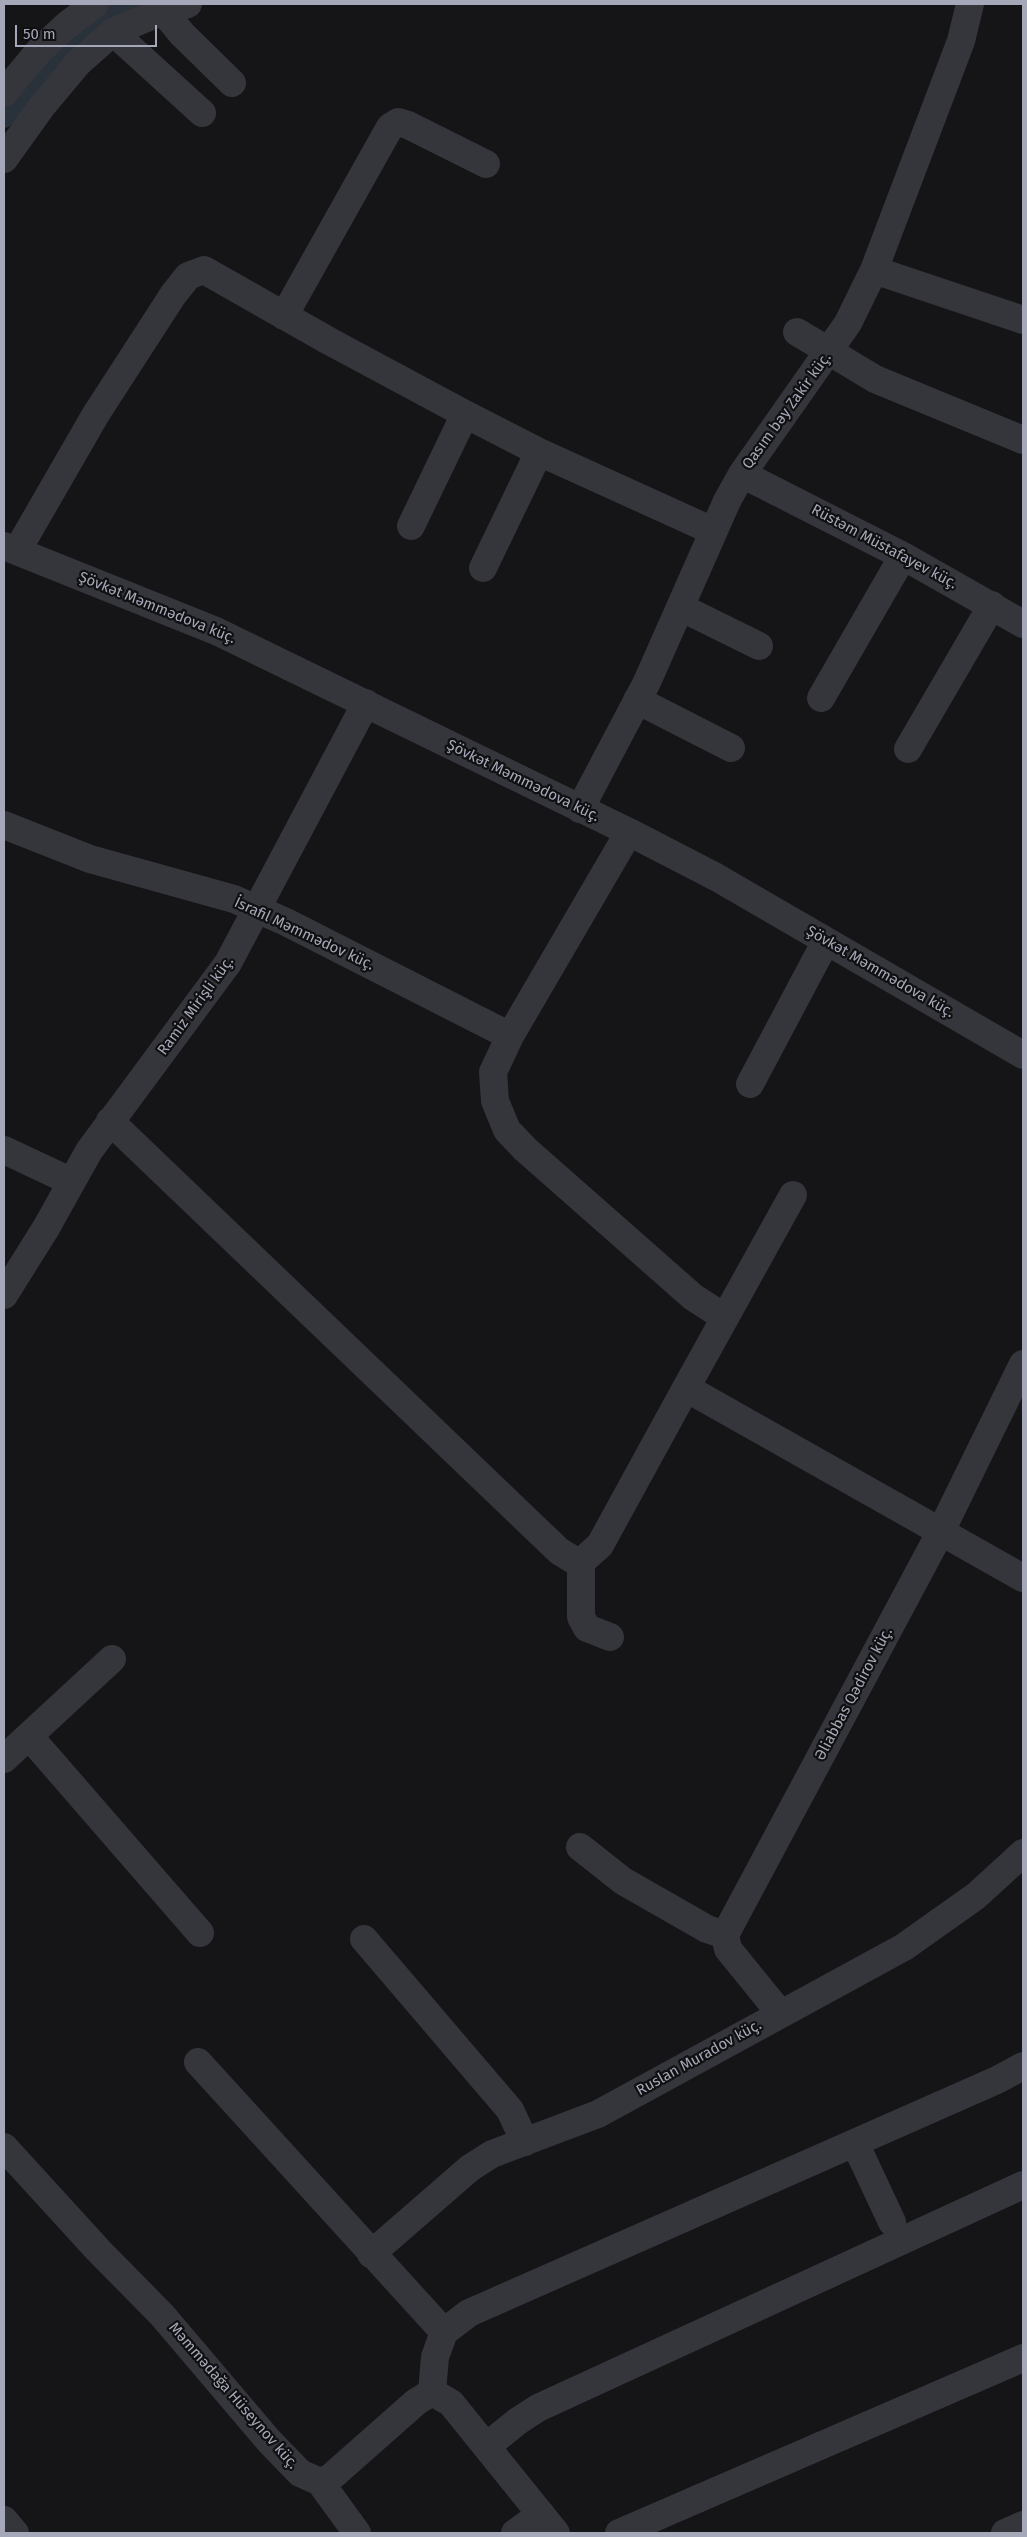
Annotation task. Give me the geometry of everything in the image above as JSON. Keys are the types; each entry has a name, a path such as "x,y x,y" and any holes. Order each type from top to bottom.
{"street":[{"path":"4,93 39,51 67,25 95,4"},
{"name":"Qasım bəy Zakir küç.","path":"580,809 637,700 713,531 742,474 848,323 874,270 961,41 970,4"},
{"path":"4,159 42,106 78,63 113,32 176,7 182,34 232,83"},
{"path":"113,32 202,113"},
{"path":"284,316 390,127 398,122 408,125 486,164"},
{"path":"10,549 173,295 188,276 204,270 284,316 539,452 713,531"},
{"path":"874,270 1023,320"},
{"path":"797,332 875,379 1023,440"},
{"path":"410,526 465,414"},
{"path":"483,568 539,452"},
{"name":"Rüstəm Müstafayev küç.","path":"742,474 903,556 1023,624"},
{"name":"Şövkət Məmmədova küç.","path":"10,549 216,631 629,832 716,877 1023,1055"},
{"path":"821,698 903,556"},
{"path":"908,749 992,605"},
{"path":"680,607 759,646"},
{"path":"637,700 730,748"},
{"name":"Ramiz Mirişli küç.","path":"4,1295 46,1228 70,1181 110,1121 228,963 366,703"},
{"name":"İsrafil Məmmədov küç.","path":"4,826 90,859 234,899 258,909 510,1036"},
{"path":"629,832 510,1036 494,1072 495,1102 507,1130 525,1149 693,1297 724,1317"},
{"path":"750,1084 826,941"},
{"path":"110,1121 559,1551 581,1562"},
{"path":"4,1150 70,1181"},
{"path":"610,1637 587,1628 581,1618 581,1562 600,1545 724,1317 793,1195"},
{"name":"Əliabbas Qədirov küç.","path":"725,1935 941,1531 1023,1364"},
{"path":"686,1388 1023,1578"},
{"path":"4,1759 112,1659"},
{"path":"28,1736 200,1933"},
{"path":"580,1847 623,1881 707,1929 725,1935 728,1949 780,2013"},
{"name":"Ruslan Muradov küç.","path":"371,2254 470,2168 492,2154 598,2114 925,1934 976,1896 1023,1853"},
{"path":"364,1939 510,2110 525,2142"},
{"path":"198,2062 444,2332"},
{"path":"432,2392 435,2357 444,2332 469,2313 997,2080 1023,2066"},
{"path":"855,2143 892,2222"},
{"name":"Məmmədağa Hüseynov küç.","path":"4,2147 98,2250 162,2315 289,2462 300,2473 320,2482"},
{"path":"487,2446 518,2421 538,2408 1023,2185"},
{"path":"619,2533 1023,2358"},
{"path":"357,2533 320,2482 342,2468 416,2402 432,2392"},
{"path":"432,2392 443,2396 451,2403 548,2524 515,2533"},
{"path":"4,2520 15,2533"},
{"path":"1005,2533 1023,2525"}],"waterway":[{"path":"4,118 51,62 75,40 108,16 130,4"}]}
